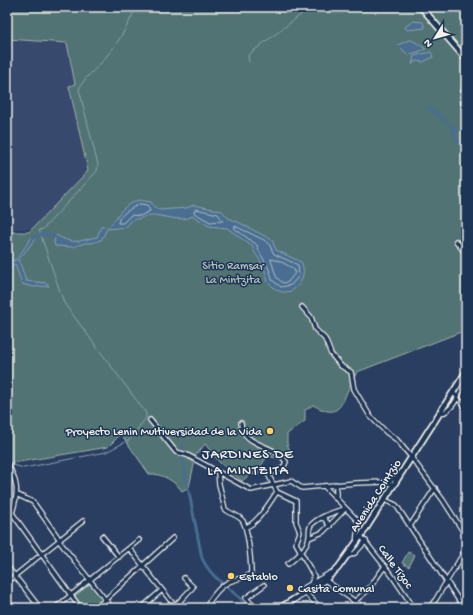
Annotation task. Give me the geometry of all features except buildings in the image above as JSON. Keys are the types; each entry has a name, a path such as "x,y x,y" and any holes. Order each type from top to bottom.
{"main road":[{"path":"421,7 466,59"},
{"path":"466,84 463,97 466,111"},
{"name":"Avenida Cointzio","path":"280,608 325,580 338,568 401,475 439,412 466,372"}],"street":[{"path":"456,241 466,254"},
{"path":"302,307 311,316 315,329 325,339 331,354 341,366 351,372 354,389 370,416 386,432 397,440 411,457 435,488 466,536"},
{"path":"439,412 443,413 448,411 458,397 466,379"},
{"path":"453,392 466,408"},
{"path":"150,420 176,452 251,490 291,481 302,488 336,484 388,482 401,475"},
{"path":"241,423 243,432 252,440 265,448 274,450 286,462 283,468 270,473 269,476 276,492 296,501 296,522 299,530 296,542 314,576 311,584"},
{"path":"8,464 18,486 18,495 12,513"},
{"path":"206,608 213,596 224,585 251,573 251,559 246,527 239,517 226,509 219,484 218,472"},
{"path":"388,482 394,485"},
{"path":"336,484 336,500"},
{"path":"324,486 359,522 356,535 357,542"},
{"path":"410,526 435,488"},
{"path":"246,527 258,517 276,492"},
{"path":"18,495 33,502 112,608"},
{"path":"384,500 396,505 464,608"},
{"path":"288,564 302,552 309,538 309,530 311,525 332,512 345,509"},
{"path":"309,538 323,532 345,509"},
{"path":"7,513 12,513"},
{"path":"12,513 80,608"},
{"path":"323,517 330,526"},
{"path":"7,582 83,521"},
{"path":"299,530 309,530"},
{"path":"102,536 119,557"},
{"name":"Calle Tizoc","path":"361,536 385,566 414,608"},
{"path":"96,608 144,566 173,538"},
{"path":"56,608 139,540"},
{"path":"346,557 355,553 366,541"},
{"path":"129,548 162,590 172,607 179,602 193,587 184,578"},
{"path":"429,608 466,550"},
{"path":"298,556 309,566"},
{"path":"7,566 40,608"},
{"path":"354,602 368,590 385,566"},
{"path":"320,608 302,589 338,568"},
{"path":"325,580 364,608"},
{"path":"255,608 246,598 264,585"},
{"path":"146,604 162,590"},
{"path":"179,602 186,608"}],"shaded area":[{"path":"7,39 67,43 94,168 35,229 7,229"}],"green space":[{"name":"Sitio Ramsar La Mintzita","path":"7,7 466,7 466,330 357,372 338,408 326,411 313,405 305,410 305,421 287,434 287,444 291,452 287,457 281,458 268,456 259,468 259,474 251,474 242,481 220,463 205,444 193,459 194,465 189,487 182,491 176,484 167,478 149,474 121,434 108,447 7,464 7,232 29,232 88,171 69,86 75,84 67,43 7,39"},
{"path":"408,552 415,555 409,567 402,563"},
{"path":"91,583 105,600 94,608 84,608 75,596"}],"water":[{"path":"413,21 423,22 425,28 407,30 405,27"},
{"path":"412,40 426,49 408,55 398,45"},
{"path":"431,52 433,57 423,62 415,61 412,65 414,56"},
{"path":"139,200 151,202 154,207 160,210 186,208 194,205 222,211 228,218 272,240 276,250 301,262 303,272 300,282 294,289 289,291 281,292 277,290 268,282 264,267 253,247 227,228 209,226 193,216 178,219 149,215 139,219 133,219 126,227 107,229 101,240 92,243 85,243 73,247 55,246 54,242 56,235 73,241 82,241 97,237 102,225 105,228 109,227 124,208"},
{"path":"32,237 35,239 18,261 26,281 47,283 49,286 33,287 22,284 15,264 7,269 7,261 16,260"}],"waterway":[{"path":"9,464 24,468 106,452 129,440 146,418 146,413 64,303 39,230 43,229 97,171 98,165 79,89 115,45 125,30 136,7"},
{"path":"249,62 248,55 311,7"},
{"path":"427,107 442,117 454,129"},
{"path":"466,131 452,130 456,140 466,148"},
{"path":"33,238 43,234 55,237"},
{"path":"182,444 182,457 202,558 212,573 250,608"}],"place":[{"name":"Proyecto Lenin Multiversidad de la Vida","path":"270,431"},
{"name":"Establo","path":"231,576"},
{"name":"Casita Comunal","path":"290,588"}],"district":[{"name":"JARDINES DE LA MINTZITA","path":"248,462"}]}
